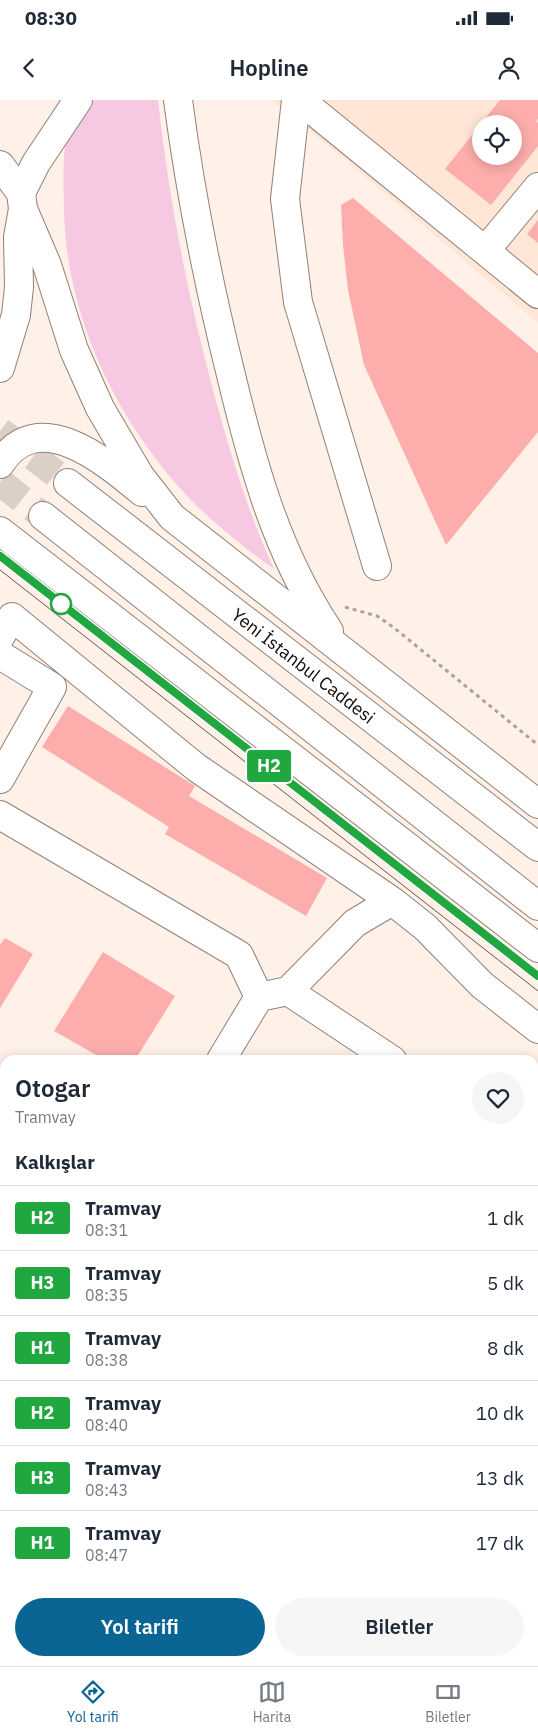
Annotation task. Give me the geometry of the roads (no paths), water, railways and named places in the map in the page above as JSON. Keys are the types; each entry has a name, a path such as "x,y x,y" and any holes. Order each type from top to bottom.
{"main road":[{"path":"0,368 16,315 19,287 18,237 22,201 36,163 78,100"},
{"path":"178,100 194,208 220,329 246,436 284,551 307,596 329,631 349,656"},
{"path":"296,100 285,199 298,302 377,566"},
{"path":"300,100 538,294"},
{"path":"0,166 22,201 47,265 74,350 100,408 140,476 172,517"},
{"path":"485,251 538,186"},
{"path":"0,464 16,446 29,440 43,438 73,444 111,467 538,804"},
{"name":"Yeni İstanbul Caddesi","path":"68,483 538,847"},
{"path":"43,516 538,906"},
{"path":"0,530 538,948"},
{"path":"4,620 197,768 392,901 425,927 482,985 538,1029"},
{"path":"0,655 52,686 0,779"},
{"path":"3,824 239,955 259,997"},
{"path":"224,1055 259,997 288,991 355,923 392,901"},
{"path":"288,991 384,1055"}],"tunnel":[{"path":"0,431 68,483"},
{"path":"0,482 43,516"}],"tram line":[{"path":"0,556 538,976"},
{"name":"H2","path":"0,556 538,976"},
{"path":"0,570 538,991"}]}
